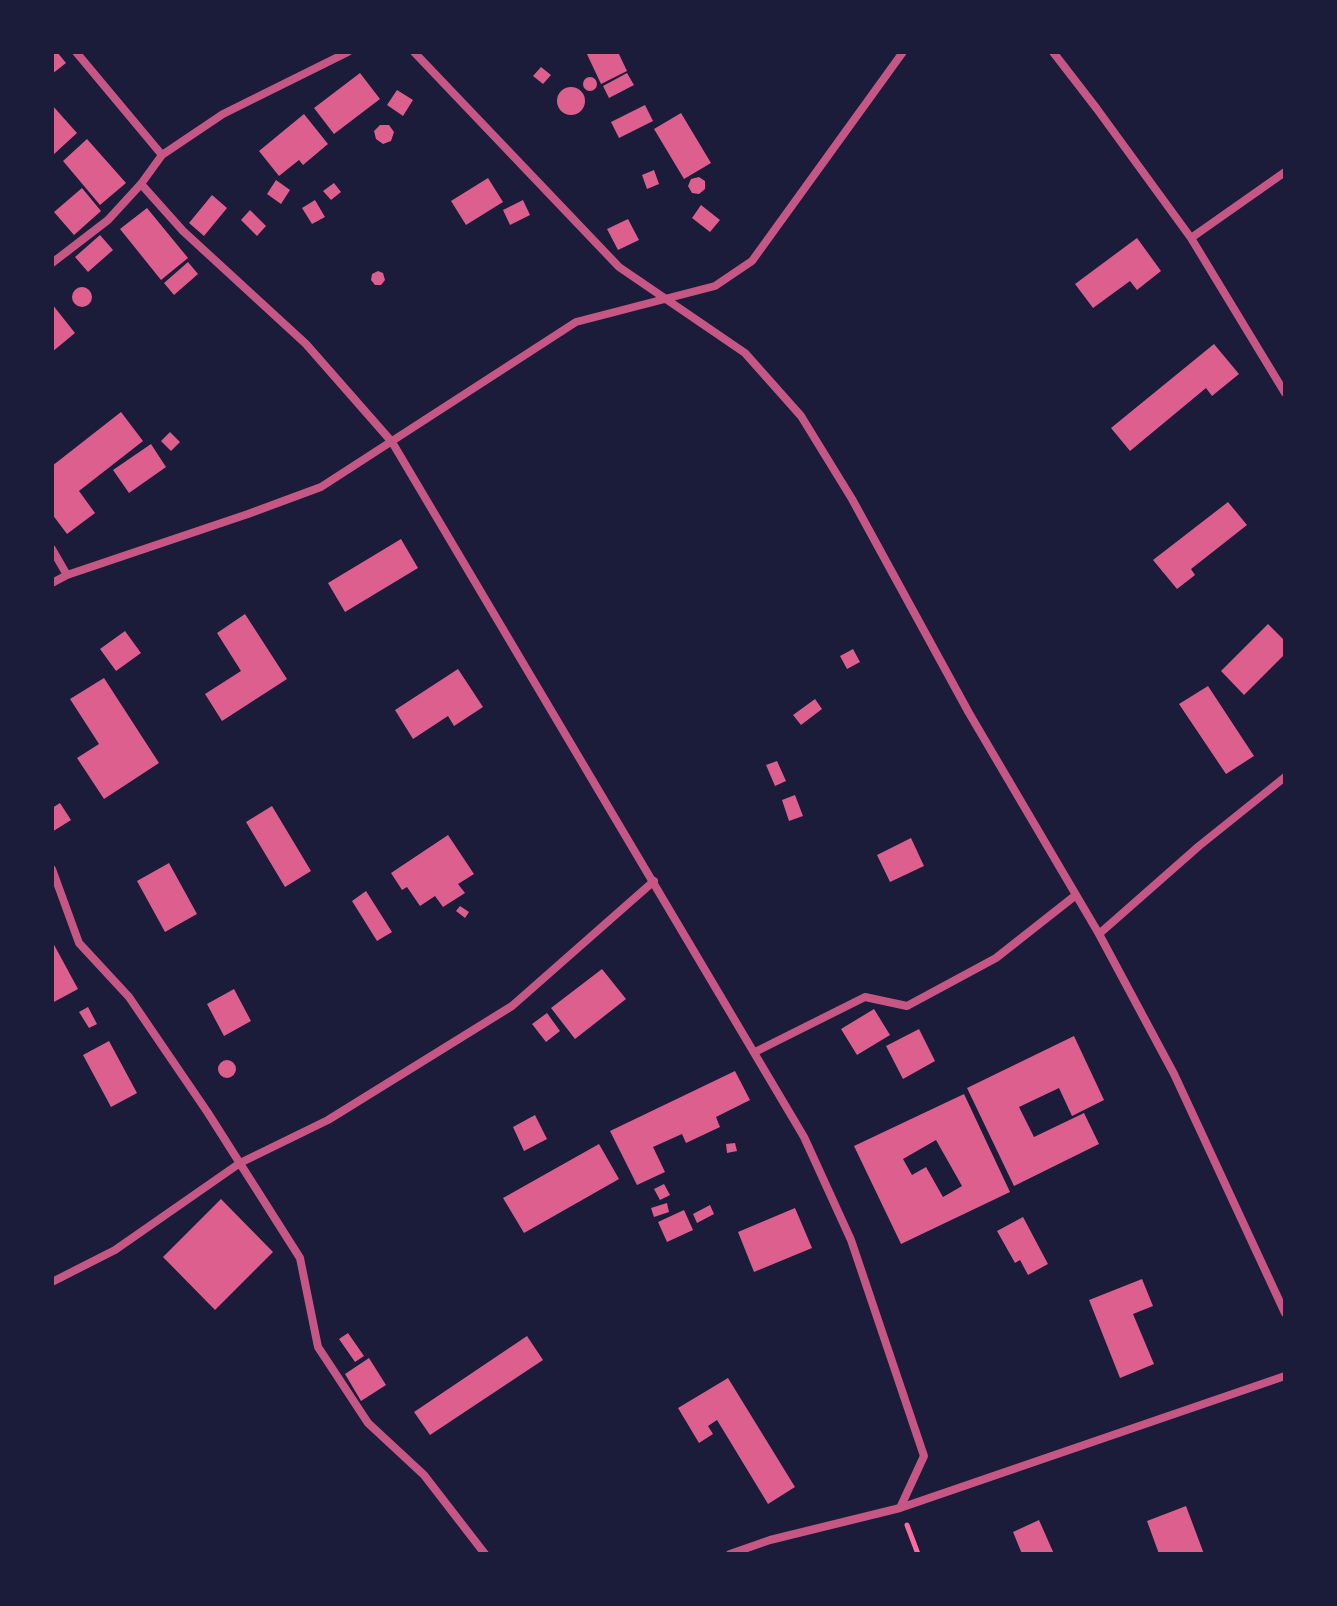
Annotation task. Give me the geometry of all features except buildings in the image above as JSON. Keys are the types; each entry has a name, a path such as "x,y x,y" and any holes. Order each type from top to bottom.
{"street":[{"path":"76,52 162,155"},
{"path":"52,263 108,220 162,155 223,114 348,52"},
{"path":"414,52 619,267 745,353 801,416 852,499 969,713 1099,934 1174,1074 1285,1313"},
{"path":"52,583 67,575 321,487 576,322 715,286 752,261 903,52"},
{"path":"1051,53 1097,109 1191,238 1285,393"},
{"path":"1191,238 1285,172"},
{"path":"141,184 183,231 306,344 392,442 804,1137 851,1240 924,1456 900,1508"},
{"path":"52,549 67,575"},
{"path":"1099,934 1199,846 1285,777"},
{"path":"52,869 79,943 129,997 300,1258 318,1347 368,1423 424,1475 485,1554"},
{"path":"52,1282 115,1250 240,1163 328,1120 512,1006 654,881"},
{"path":"755,1052 865,997 907,1006 996,958 1076,895"},
{"path":"730,1554 770,1540 900,1508 1285,1376"}],"path":[{"path":"900,1508 918,1554"}]}
